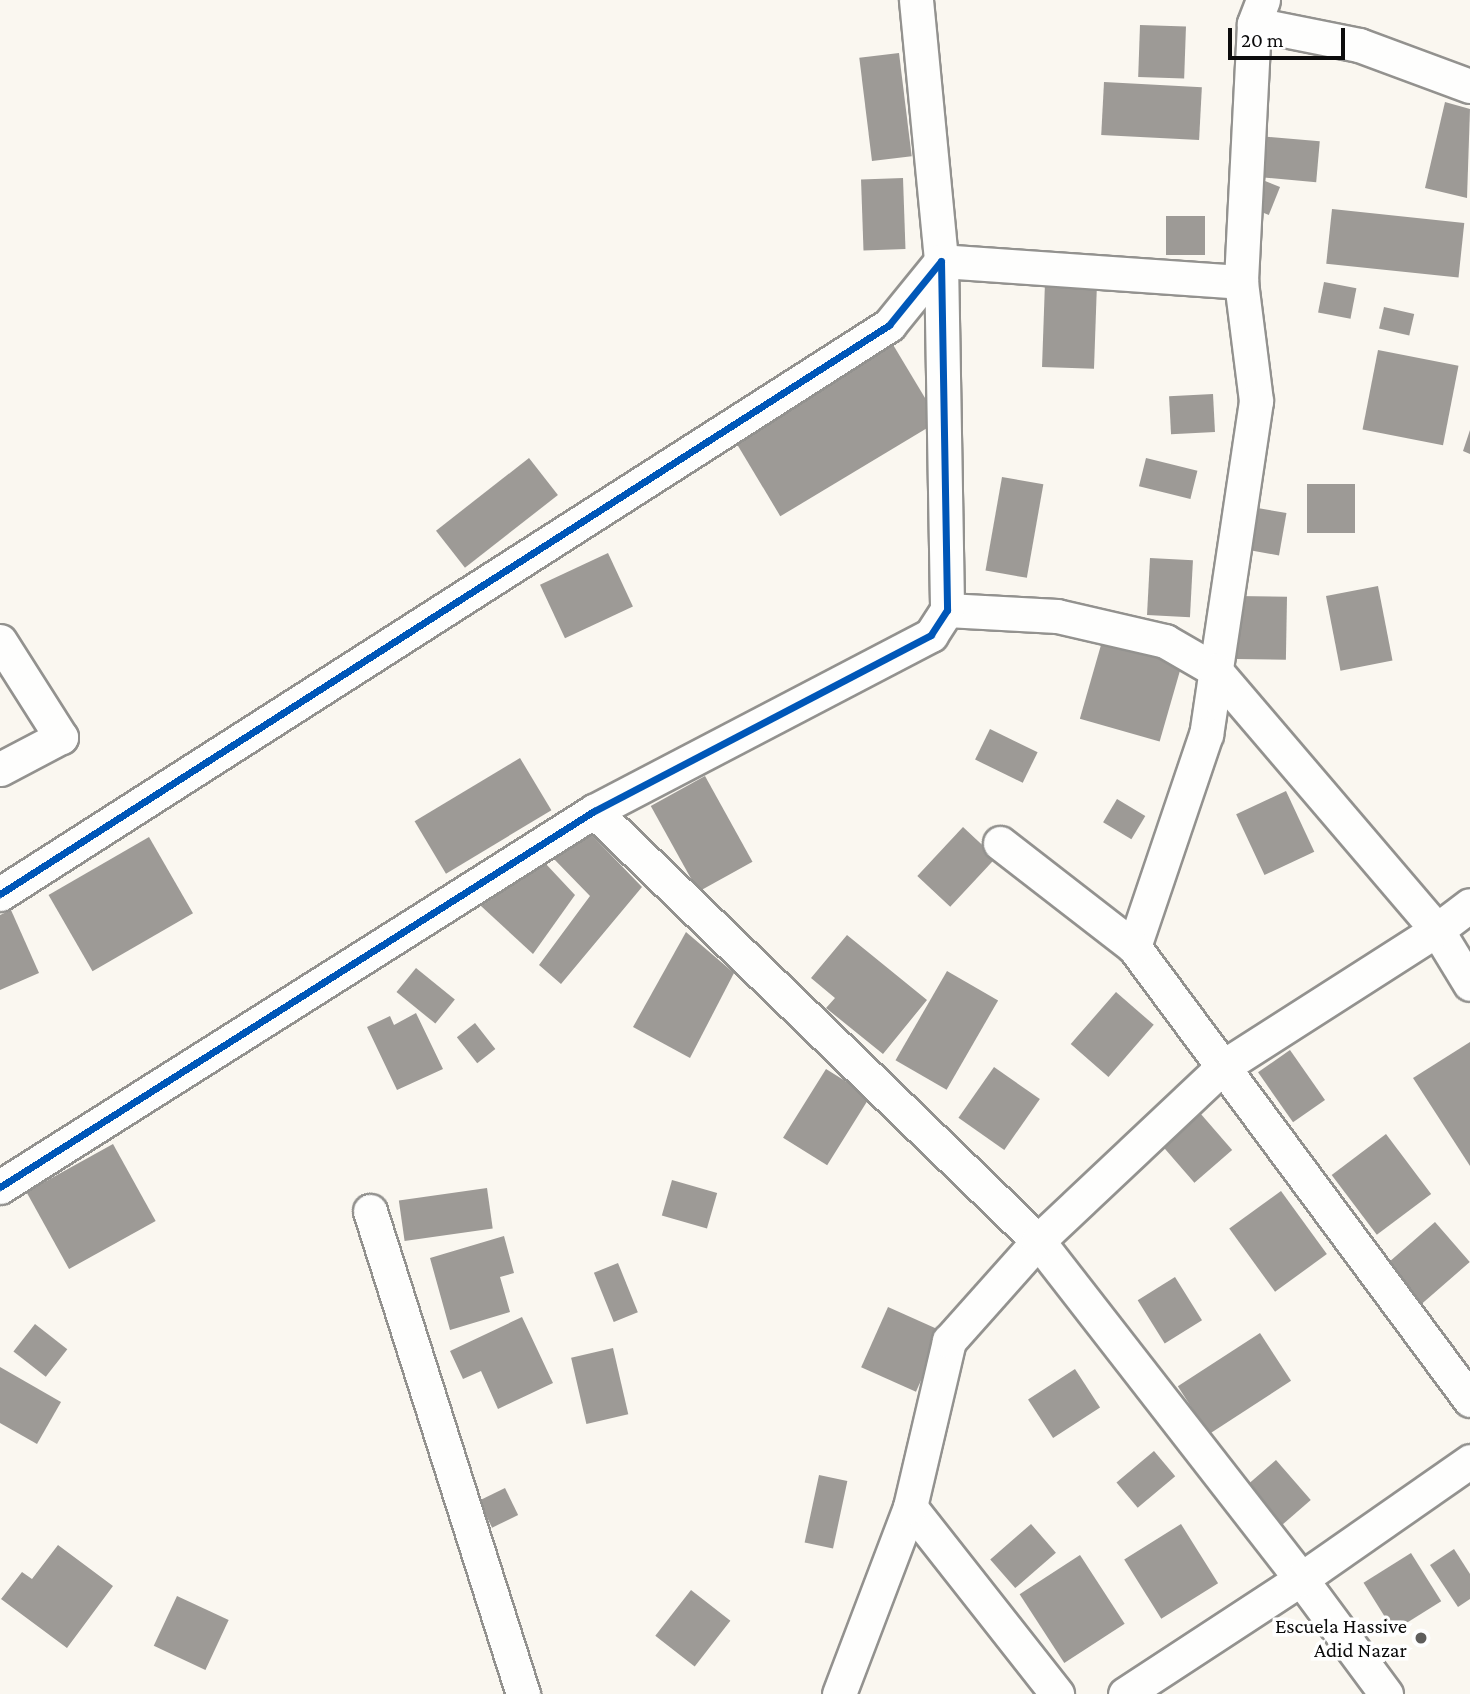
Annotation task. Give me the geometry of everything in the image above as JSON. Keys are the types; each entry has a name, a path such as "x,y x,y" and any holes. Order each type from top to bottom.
{"street":[{"path":"0,1187 594,811 931,635 947,610 941,261 916,0"},
{"path":"1134,947 1206,734 1256,401 1241,282 1258,12 1359,45 1470,86"},
{"path":"941,261 1241,282"},
{"path":"0,894 889,325 941,261"},
{"path":"947,610 1057,616 1165,641 1215,670 1437,930 1470,984"},
{"path":"0,640 61,737 0,769"},
{"path":"594,811 1038,1241 1301,1579 1386,1694"},
{"path":"1000,843 1134,947 1470,1400"},
{"path":"839,1694 910,1507 949,1341 1038,1241 1224,1066 1437,930 1470,905"},
{"path":"370,1211 523,1694"},
{"path":"1125,1694 1301,1579 1470,1461"},
{"path":"910,1507 1057,1694"}],"building":[{"path":"1140,25 1186,27 1184,79 1138,77"},
{"path":"899,53 912,156 872,161 859,58"},
{"path":"1104,82 1202,87 1199,140 1101,135"},
{"path":"1445,102 1470,109 1467,198 1425,188"},
{"path":"1259,136 1320,141 1316,182 1255,177"},
{"path":"1255,177 1280,187 1269,215 1244,205"},
{"path":"903,178 905,249 864,250 861,179"},
{"path":"1332,209 1464,223 1459,278 1326,264"},
{"path":"1166,216 1205,216 1205,255 1166,255"},
{"path":"1045,282 1097,284 1094,369 1042,367"},
{"path":"1324,282 1356,288 1350,319 1318,312"},
{"path":"1384,307 1414,314 1409,335 1379,328"},
{"path":"892,343 939,421 780,516 733,438"},
{"path":"1378,350 1458,366 1443,445 1363,430"},
{"path":"1213,394 1215,432 1171,434 1169,396"},
{"path":"1470,430 1470,454 1463,451"},
{"path":"529,458 558,495 465,568 436,531"},
{"path":"1146,458 1197,471 1190,499 1139,486"},
{"path":"1002,477 1043,484 1027,578 986,571"},
{"path":"1307,484 1355,484 1355,533 1307,533"},
{"path":"1252,507 1286,513 1279,555 1245,549"},
{"path":"608,553 633,606 565,638 540,585"},
{"path":"1150,558 1193,560 1190,617 1147,615"},
{"path":"1378,586 1393,661 1340,671 1326,596"},
{"path":"1237,596 1287,597 1286,660 1236,659"},
{"path":"1103,638 1183,661 1160,742 1080,719"},
{"path":"990,729 1038,752 1023,783 975,760"},
{"path":"520,758 551,810 446,874 415,821"},
{"path":"705,776 753,862 698,892 651,806"},
{"path":"1286,791 1314,852 1264,875 1236,814"},
{"path":"1117,799 1145,816 1131,839 1103,822"},
{"path":"584,827 642,887 561,984 539,965 590,896 553,858"},
{"path":"963,827 996,858 950,907 917,876"},
{"path":"149,837 193,913 93,971 49,895"},
{"path":"545,863 575,895 533,954 481,906"},
{"path":"11,910 39,973 0,990 0,915"},
{"path":"686,932 734,973 690,1058 633,1027"},
{"path":"847,935 927,1000 883,1054 826,1008 835,998 811,978"},
{"path":"416,968 455,999 435,1024 396,992"},
{"path":"947,971 998,1000 947,1090 896,1060"},
{"path":"1116,992 1154,1025 1108,1077 1071,1044"},
{"path":"416,1013 443,1069 397,1090 367,1027 390,1016 394,1025"},
{"path":"475,1023 495,1049 477,1063 457,1037"},
{"path":"1470,1042 1470,1166 1413,1078"},
{"path":"1290,1050 1325,1100 1293,1122 1258,1072"},
{"path":"994,1067 1040,1099 1004,1150 958,1118"},
{"path":"826,1069 870,1097 827,1165 783,1138"},
{"path":"1200,1113 1232,1150 1194,1183 1162,1146"},
{"path":"1386,1134 1431,1194 1377,1235 1332,1175"},
{"path":"113,1144 156,1221 69,1269 26,1192"},
{"path":"672,1180 717,1193 707,1229 662,1216"},
{"path":"487,1188 493,1229 405,1241 399,1200"},
{"path":"1281,1191 1327,1254 1275,1292 1229,1229"},
{"path":"1435,1222 1470,1262 1421,1305 1386,1265"},
{"path":"504,1236 514,1273 500,1277 510,1312 450,1330 430,1258"},
{"path":"618,1263 638,1312 614,1322 594,1273"},
{"path":"1175,1277 1202,1320 1165,1344 1138,1300"},
{"path":"888,1307 943,1331 916,1392 861,1367"},
{"path":"522,1317 553,1383 498,1409 481,1371 463,1379 450,1351"},
{"path":"35,1324 67,1349 46,1377 13,1352"},
{"path":"1260,1333 1291,1381 1209,1434 1178,1386"},
{"path":"613,1348 628,1414 586,1424 571,1358"},
{"path":"0,1367 61,1402 37,1444 0,1423"},
{"path":"1075,1369 1100,1408 1053,1438 1028,1399"},
{"path":"1154,1451 1175,1476 1138,1508 1116,1482"},
{"path":"1276,1460 1311,1500 1277,1530 1242,1490"},
{"path":"819,1475 847,1481 833,1549 805,1542"},
{"path":"505,1488 518,1515 492,1528 479,1501"},
{"path":"1031,1524 1056,1553 1015,1588 990,1559"},
{"path":"1181,1524 1218,1583 1161,1619 1124,1560"},
{"path":"58,1545 113,1586 67,1648 1,1599 22,1572 32,1579"},
{"path":"1454,1549 1470,1574 1470,1599 1458,1607 1430,1565"},
{"path":"1411,1553 1441,1601 1394,1631 1364,1583"},
{"path":"1080,1555 1125,1624 1064,1663 1020,1594"},
{"path":"691,1590 730,1621 695,1666 655,1636"},
{"path":"177,1596 229,1620 205,1670 154,1646"}],"cycle path":[{"path":"0,894 889,325 941,261 947,610 931,635 594,811 0,1187"}],"place":[{"name":"Escuela Hassive Adid Nazar","path":"1421,1638"}]}
